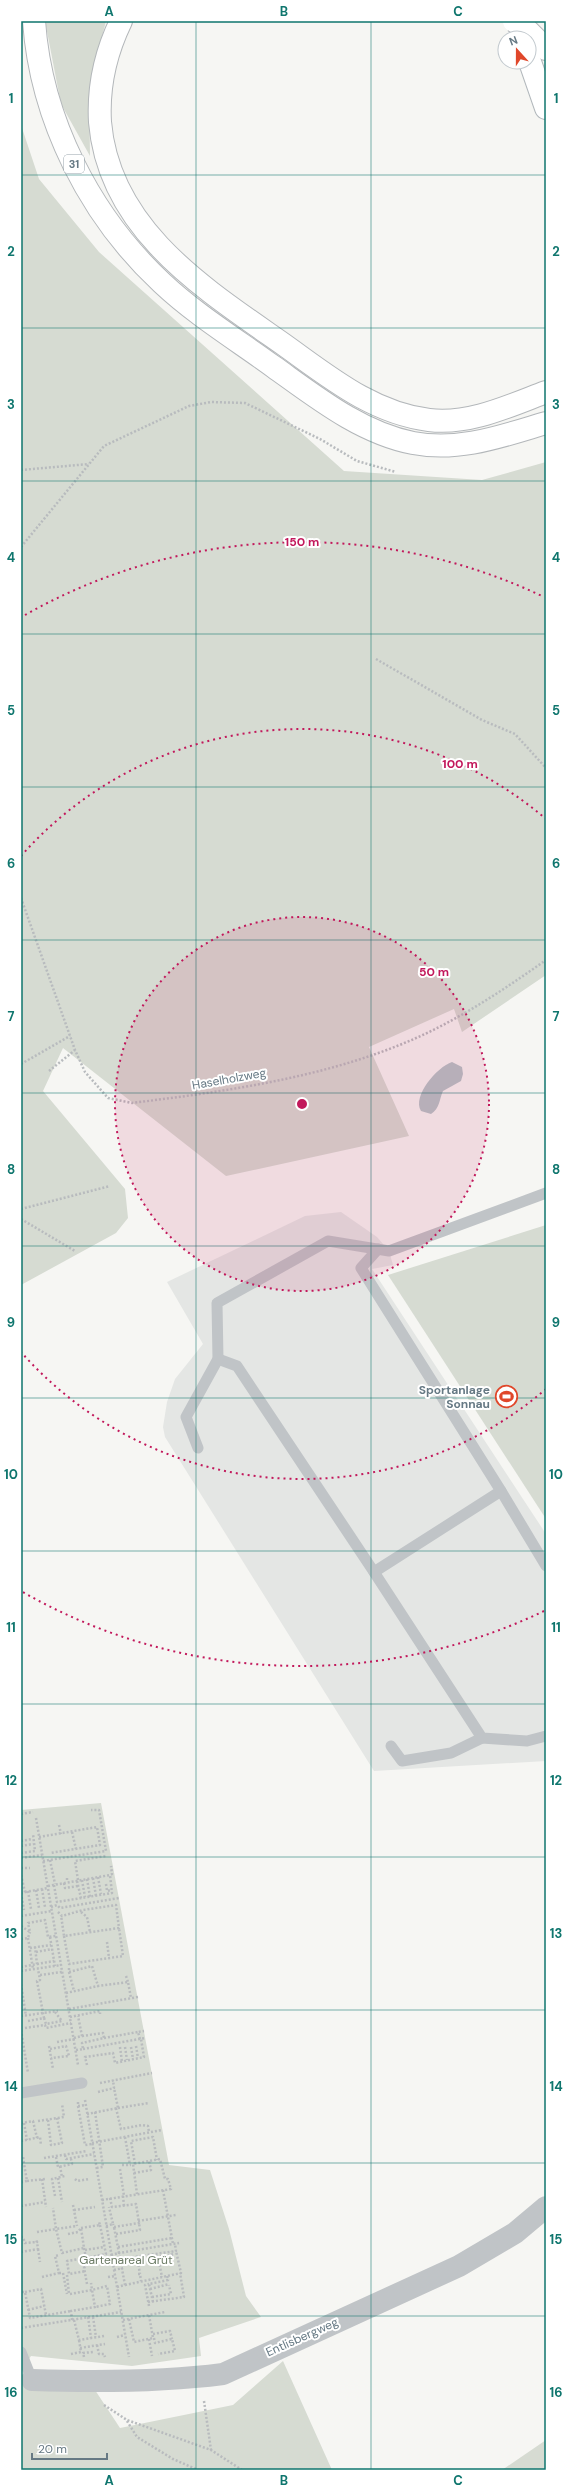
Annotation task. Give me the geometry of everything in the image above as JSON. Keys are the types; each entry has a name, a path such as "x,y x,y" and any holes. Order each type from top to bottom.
{"main road":[{"name":"31","path":"34,21 38,56 45,89 69,155 88,191 112,226 138,258 163,284 311,394 363,425 394,438 426,445 456,445 488,440 546,423"},
{"path":"121,21 110,47 101,87 100,115 106,157 116,184 128,208 158,246 188,274 231,308 343,386 379,406 406,416 437,421 471,418 546,392"},
{"path":"519,26 546,49"},
{"path":"533,70 546,108"}],"street":[{"name":"Entlisbergweg","path":"32,2380 75,2382 200,2377 223,2374 459,2266 515,2234 546,2207"}],"lane":[{"path":"198,1448 186,1417 218,1359 216,1303 328,1241 389,1251 546,1192"},
{"path":"378,1249 362,1268 546,1566"},
{"path":"218,1359 237,1366 482,1738"},
{"path":"374,1572 500,1491"},
{"path":"390,1746 402,1761 451,1753 482,1738 527,1741 546,1736"},
{"path":"26,2092 82,2083"},
{"path":"21,2352 32,2380"}],"path":[{"path":"21,547 104,446 189,406 211,402 245,403 320,439 357,461 396,472"},
{"path":"21,470 90,464"},
{"path":"376,659 482,720 515,734 546,768"},
{"name":"Haselholzweg","path":"21,898 75,1050 85,1072 108,1098 132,1103 301,1076 340,1066 398,1046 457,1018 509,986 546,960"},
{"path":"21,1064 70,1036"},
{"path":"49,1071 75,1050"},
{"path":"21,1209 110,1186"},
{"path":"21,1219 75,1251"},
{"path":"43,1860 106,1851 99,1810 91,1810"},
{"path":"21,1814 33,1812"},
{"path":"59,1825 61,1834"},
{"path":"39,1837 97,1828 100,1845 50,1854"},
{"path":"72,1832 76,1850"},
{"path":"21,1853 35,1851 32,1839 33,1834"},
{"path":"21,1841 32,1839"},
{"path":"21,1846 33,1844"},
{"path":"21,1858 42,1855"},
{"path":"81,1898 75,1861 106,1856"},
{"path":"50,1860 57,1902 112,1893 110,1875 112,1874 111,1866"},
{"path":"21,1868 30,1868"},
{"path":"21,1875 24,1892 24,1910"},
{"path":"24,1892 42,1889 54,1884 110,1875"},
{"path":"98,1877 101,1894"},
{"path":"67,1878 65,1888 78,1886"},
{"path":"92,1878 96,1896"},
{"path":"86,1879 90,1897"},
{"path":"82,1880 85,1897"},
{"path":"106,1884 107,1891 111,1890"},
{"path":"42,1889 45,1907"},
{"path":"36,1890 39,1908"},
{"path":"24,1892 31,1909"},
{"path":"51,1907 57,1905 60,1908 120,1898"},
{"path":"21,1916 52,1911 59,1913 62,1916 116,1905 123,1956 68,1962 62,1967 40,1975"},
{"path":"60,1908 59,1913 69,1972 74,1991"},
{"path":"81,1912 88,1917 90,1932"},
{"path":"33,1969 28,1938 30,1932 28,1923 45,1920 50,1937 55,1966"},
{"path":"21,1926 30,1932"},
{"path":"64,1936 119,1928"},
{"path":"50,1937 56,1936"},
{"path":"21,1939 28,1938"},
{"path":"107,1942 108,1958"},
{"path":"30,1948 51,1945"},
{"path":"58,1946 65,1945"},
{"path":"35,1947 37,1964"},
{"path":"36,1952 52,1949"},
{"path":"21,1967 54,1961"},
{"path":"21,1971 55,1966 69,1968"},
{"path":"69,1972 92,1966 98,1986"},
{"path":"38,1969 40,1980 37,1981 46,2027"},
{"path":"126,1976 131,1998"},
{"path":"66,1993 98,1986 128,1982"},
{"path":"21,1984 26,2016"},
{"path":"69,2009 138,1997"},
{"path":"21,2016 56,2012 62,2021 46,2027"},
{"path":"70,2017 100,2012 100,2014"},
{"path":"78,2016 82,2036"},
{"path":"28,2021 44,2018"},
{"path":"26,2028 46,2027 71,2023"},
{"path":"21,2030 26,2092"},
{"path":"83,2049 82,2043 144,2031"},
{"path":"88,2072 85,2057 113,2053 115,2063 144,2057 138,2032"},
{"path":"57,2042 103,2033 104,2038"},
{"path":"76,2050 146,2038"},
{"path":"51,2058 69,2056 68,2049 66,2046 50,2047 51,2058 56,2088"},
{"path":"136,2046 138,2058"},
{"path":"120,2047 122,2062"},
{"path":"125,2047 127,2060"},
{"path":"131,2047 133,2059"},
{"path":"97,2083 152,2073"},
{"path":"114,2088 121,2129 142,2125 148,2126 150,2132"},
{"path":"77,2098 85,2146 100,2141 162,2130"},
{"path":"38,2121 64,2117 62,2100"},
{"path":"87,2114 150,2103"},
{"path":"78,2106 86,2106"},
{"path":"95,2112 104,2167 96,2168"},
{"path":"48,2120 51,2145 62,2143 57,2118"},
{"path":"27,2140 22,2123 34,2121 37,2138"},
{"path":"21,2141 40,2137 41,2145"},
{"path":"125,2137 133,2164"},
{"path":"102,2200 170,2189 168,2179 164,2179 160,2160 157,2160 153,2137 131,2141 137,2194"},
{"path":"44,2158 87,2151"},
{"path":"65,2155 66,2159 71,2159 94,2154"},
{"path":"23,2156 23,2164 27,2181"},
{"path":"55,2196 52,2178 63,2176 56,2157"},
{"path":"60,2166 72,2164 71,2159"},
{"path":"122,2165 157,2160"},
{"path":"134,2173 151,2170 149,2161"},
{"path":"120,2169 124,2206"},
{"path":"58,2178 62,2202"},
{"path":"21,2188 21,2182 43,2179 46,2207"},
{"path":"75,2179 77,2181 89,2179"},
{"path":"163,2190 172,2238 176,2244 184,2297 149,2304 145,2285 168,2280"},
{"path":"110,2198 113,2225 125,2285"},
{"path":"21,2206 45,2202"},
{"path":"103,2209 136,2204 140,2230 116,2234"},
{"path":"73,2205 87,2264 85,2271 86,2284"},
{"path":"74,2210 95,2207"},
{"path":"53,2208 56,2229 62,2252 104,2247"},
{"path":"106,2226 127,2225 176,2215"},
{"path":"37,2232 79,2227 105,2221"},
{"path":"85,2271 69,2274 67,2261 106,2254 99,2223"},
{"path":"127,2225 129,2232"},
{"path":"68,2234 78,2232 79,2227"},
{"path":"21,2237 23,2237 25,2243 36,2241 40,2262"},
{"path":"118,2247 172,2238"},
{"path":"111,2255 176,2244"},
{"path":"21,2252 38,2249"},
{"path":"162,2276 157,2257 172,2255 171,2251"},
{"path":"120,2259 176,2251"},
{"path":"59,2273 55,2256 60,2255"},
{"path":"137,2257 141,2281"},
{"path":"87,2264 112,2260"},
{"path":"114,2270 122,2268"},
{"path":"42,2277 63,2272 68,2294 70,2294"},
{"path":"139,2274 144,2273"},
{"path":"117,2287 180,2273"},
{"path":"67,2275 70,2294"},
{"path":"108,2277 115,2276"},
{"path":"167,2276 171,2299"},
{"path":"91,2282 95,2307"},
{"path":"149,2284 153,2302"},
{"path":"150,2289 169,2285"},
{"path":"21,2286 30,2318 110,2304 107,2286 70,2294"},
{"path":"23,2292 41,2289 46,2315"},
{"path":"152,2297 171,2294"},
{"path":"28,2310 44,2306"},
{"path":"71,2311 82,2353 84,2357 91,2358"},
{"path":"21,2328 121,2312"},
{"path":"123,2320 165,2312"},
{"path":"149,2315 155,2342 172,2339"},
{"path":"93,2317 96,2337"},
{"path":"88,2318 91,2338"},
{"path":"129,2319 134,2342 154,2338"},
{"path":"152,2355 175,2351 170,2331 153,2334"},
{"path":"117,2337 125,2335"},
{"path":"78,2340 104,2336"},
{"path":"149,2339 153,2359"},
{"path":"80,2348 105,2344"},
{"path":"97,2345 99,2354 104,2354 106,2358 98,2358"},
{"path":"71,2354 93,2352"},
{"path":"200,2377 211,2450"},
{"path":"102,2404 127,2420 211,2450 242,2470"},
{"path":"127,2420 137,2437 173,2459 198,2470"}],"shaded area":[{"path":"452,1062 462,1067 463,1074 461,1081 443,1091 438,1106 434,1112 431,1114 421,1111 419,1105 423,1090 433,1076"},
{"path":"341,1212 377,1237 389,1251 393,1265 372,1269 546,1534 546,1761 374,1771 165,1437 163,1427 167,1402 175,1379 203,1344 167,1282 305,1216"}],"green space":[{"path":"45,21 106,21 89,89 90,156 61,104"},
{"path":"21,125 39,179 99,252 344,471 482,480 546,462 546,975 462,1032 454,1009 369,1047 409,1136 226,1176 63,1048 43,1091 125,1189 128,1218 116,1233 21,1285"},
{"name":"Sportanlage Sonnau","path":"546,1225 546,1519 388,1275"},
{"name":"Gartenareal Grüt","path":"101,1803 169,2165 210,2170 229,2229 246,2296 261,2317 199,2338 201,2356 132,2366 31,2356 21,2371 21,1810"},
{"path":"283,2361 332,2470 21,2470 21,2379 95,2390 120,2428 233,2405"},
{"path":"546,2440 546,2470 502,2470"}],"place":[{"name":"Sportanlage Sonnau","path":"506,1397"}]}
